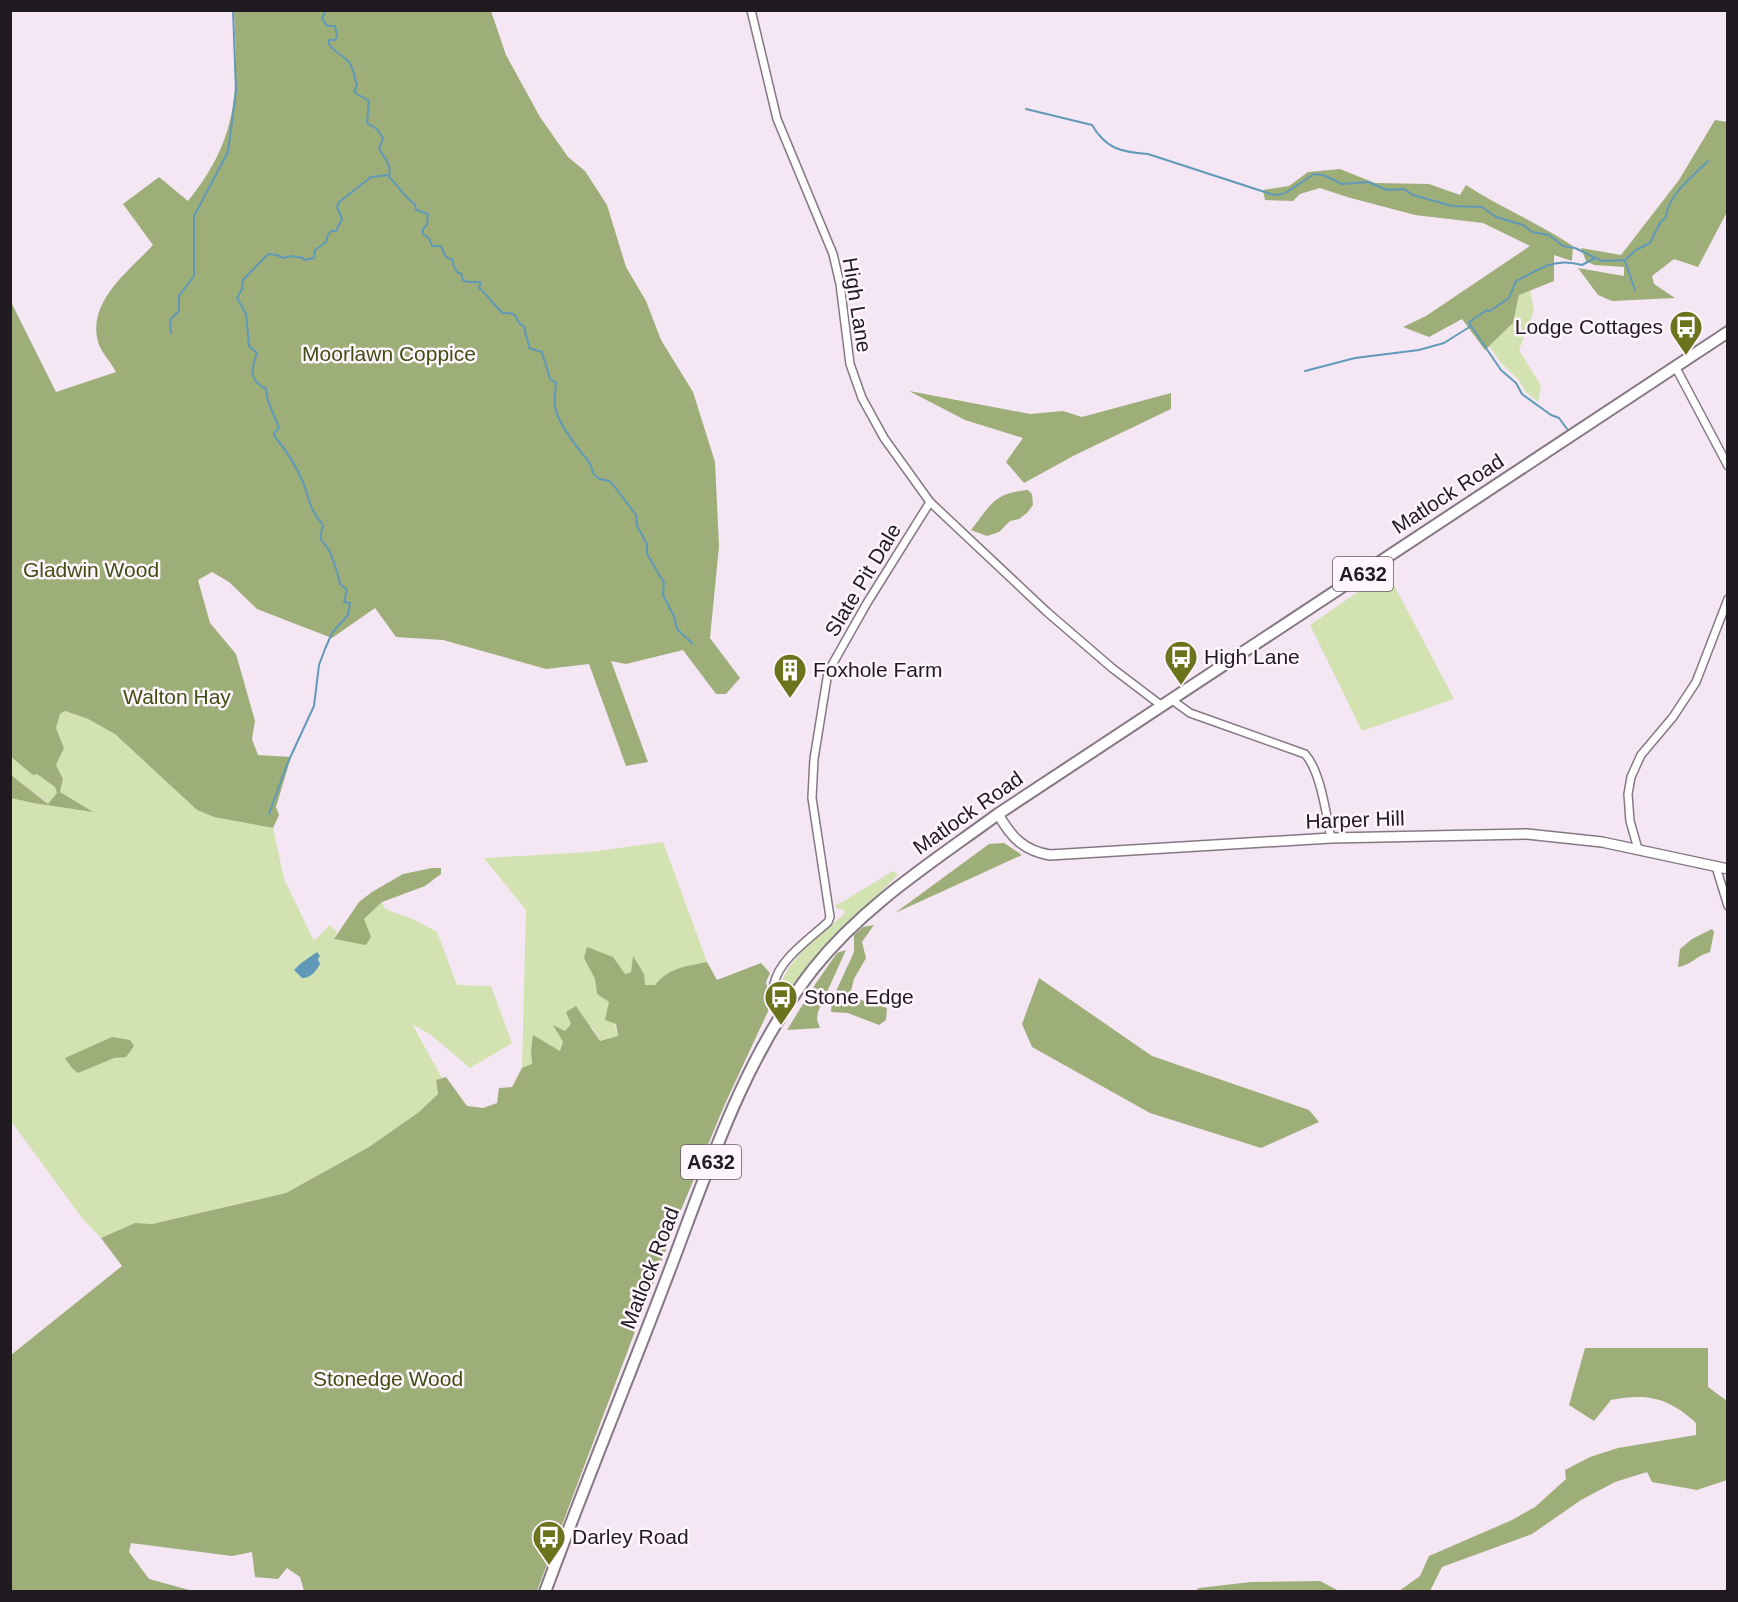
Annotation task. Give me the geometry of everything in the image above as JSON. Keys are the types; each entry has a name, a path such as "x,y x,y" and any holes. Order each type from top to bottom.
{"main road":[{"name":"Matlock Road","path":"545,1592 734,1102 785,1008 815,967 850,928 892,892 998,814 1728,332"}],"street":[{"name":"High Lane","path":"751,10 777,119 833,254 840,284 850,364 862,398 884,438 930,502 1047,612 1112,668 1167,703 1305,754 1311,761 1315,773 1331,838"},
{"path":"1676,368 1728,466"},
{"name":"Slate Pit Dale","path":"785,1008 775,998 774,983 786,962 800,945 828,922 830,916 812,798 814,759 828,672 867,603 930,502"},
{"path":"1638,849 1630,821 1631,777 1641,755 1673,717 1695,682 1728,599"},
{"name":"Harper Hill","path":"998,814 1018,842 1034,852 1050,855 1331,838 1527,834 1602,842 1728,869"},
{"path":"1716,867 1728,906"}],"green space":[{"name":"Moorlawn Coppice","path":"234,11 491,11 506,55 540,117 568,157 585,171 607,205 626,267 646,301 661,340 693,392 715,462 719,546 710,638 740,678 726,694 716,694 683,650 626,664 611,661 648,762 626,766 589,664 546,669 443,640 396,637 375,608 332,638 257,609 229,582 212,572 198,580 210,623 236,654 255,721 252,739 258,755 291,757 276,807 279,815 273,828 214,817 197,810 115,734 88,719 65,711 60,714 56,728 64,748 56,765 63,779 60,792 93,812 11,798 11,775 48,804 57,793 55,787 37,774 33,775 11,757 11,302 56,392 116,372 99,345 96,330 98,315 111,289 153,245 123,204 159,177 188,201 205,178 218,155 232,111 236,65"},
{"path":"1715,120 1727,122 1727,212 1698,267 1674,259 1652,276 1654,284 1675,298 1612,301 1598,295 1578,268 1624,276 1624,267 1594,265 1586,261 1581,248 1621,255 1679,180"},
{"path":"1340,169 1375,183 1429,184 1460,195 1466,185 1573,246 1572,261 1554,255 1554,281 1519,295 1513,323 1485,350 1462,319 1429,337 1403,327 1426,316 1530,246 1483,223 1415,215 1320,188 1300,194 1293,201 1265,200 1263,190 1289,186 1308,172"},
{"path":"1530,289 1534,311 1519,350 1541,386 1538,402 1526,392 1518,379 1502,364 1489,346 1513,323 1519,295"},
{"path":"909,391 1030,414 1063,411 1082,417 1171,393 1171,409 1075,455 1024,483 1006,462 1023,438 965,420"},
{"path":"1028,490 1032,494 1033,505 1019,519 1010,521 999,532 987,536 971,530 1000,497"},
{"path":"1387,572 1454,699 1362,731 1310,625"},
{"path":"64,711 88,719 115,734 197,810 214,817 273,828 284,879 314,941 330,925 337,932 334,938 366,944 371,937 363,920 382,902 385,909 413,919 437,932 457,985 491,986 512,1043 470,1068 431,1035 412,1024 442,1078 436,1081 438,1094 419,1112 369,1147 286,1193 152,1224 135,1223 101,1238 82,1218 11,1121 11,798 91,811 60,792 63,779 56,765 64,748 56,728 60,714"},
{"path":"10,757 55,787 57,793 49,804 11,775"},
{"path":"663,842 707,962 672,971 655,985 645,985 633,957 631,972 624,974 613,957 584,958 595,979 597,994 609,1002 618,1036 600,1041 592,1027 571,1025 565,1031 554,1026 563,1042 560,1051 548,1045 531,1050 532,1065 522,1068 526,910 484,858 590,852"},
{"path":"1004,843 1022,855 895,913 989,844"},
{"path":"441,868 441,874 425,886 382,902 364,919 371,937 366,945 334,939 359,902 372,892 403,874"},
{"path":"893,871 898,875 821,951 790,992 783,995 780,993 787,971 795,960 845,913 843,909 837,909 835,905"},
{"path":"874,925 862,942 866,958 854,979 851,991 861,1000 887,1008 886,1020 879,1025 848,1013 831,1012 832,1000 854,952 854,935 863,927"},
{"path":"1712,929 1714,932 1710,952 1678,967 1680,949 1692,939"},
{"name":"Stonedge Wood","path":"587,947 613,957 625,974 631,972 633,956 644,974 645,985 655,985 672,971 699,963 707,962 717,980 761,963 770,973 766,982 771,1005 724,1106 679,1215 537,1591 304,1591 300,1577 287,1568 278,1579 255,1577 252,1552 232,1556 131,1543 129,1552 149,1579 193,1591 11,1591 11,1355 122,1266 101,1238 135,1223 152,1224 286,1193 369,1147 419,1112 438,1094 436,1080 446,1077 467,1106 483,1108 497,1103 499,1088 512,1087 522,1068 532,1064 533,1035 560,1051 563,1042 553,1025 565,1031 571,1024 566,1012 576,1006 600,1041 618,1036 616,1024 605,1020 609,1002 597,994 595,979 584,958"},
{"path":"846,950 818,1012 817,1020 820,1028 787,1030 837,953"},
{"path":"1039,978 1152,1056 1309,1110 1319,1122 1261,1148 1150,1113 1032,1047 1022,1024"},
{"path":"112,1037 130,1040 134,1046 126,1057 114,1058 78,1073 65,1058"},
{"path":"1585,1348 1708,1348 1708,1387 1727,1401 1727,1480 1697,1490 1652,1482 1647,1472 1615,1482 1581,1500 1532,1534 1442,1567 1430,1591 1399,1591 1420,1576 1429,1556 1512,1520 1535,1507 1566,1479 1565,1470 1590,1457 1618,1448 1696,1435 1696,1423 1676,1408 1657,1399 1636,1397 1611,1400 1594,1421 1569,1405"},
{"path":"1320,1581 1339,1591 1195,1591 1199,1588 1251,1582"}],"water":[{"path":"317,952 320,956 318,959 320,964 315,972 302,978 294,970"}],"waterway":[{"path":"171,333 170,320 179,311 179,296 194,276 194,216 228,152 236,91 233,10"},
{"path":"326,10 322,18 327,26 335,26 337,36 335,40 329,40 329,44 352,66 357,85 354,92 369,101 367,123 377,129 383,138 379,149 389,165 389,177 415,204 416,210 428,214 423,234 429,238 432,246 441,246 446,256 452,259 454,267 458,273 461,273 463,280 481,282 479,288 497,307 503,313 515,315 518,322 525,327 529,348 542,352 550,379 556,383 555,407 560,421 589,462 594,475 611,482 636,515 637,526 647,544 647,554 664,583 663,595 674,616 677,629 692,643"},
{"path":"1026,109 1092,125 1097,133 1115,148 1148,154 1274,195 1283,194 1314,174 1323,175 1342,184 1368,182 1387,190 1404,189 1413,195 1452,206 1482,207 1496,217 1523,225 1532,232 1549,235 1563,246 1575,248 1602,261 1625,260 1636,250 1650,243 1660,223 1666,217 1671,201 1708,161"},
{"path":"269,814 288,762 314,706 319,665 325,649 332,633 348,615 350,603 344,602 347,590 340,584 330,552 321,539 323,525 312,509 297,470 275,437 274,433 279,428 268,401 266,389 253,377 257,353 249,346 246,314 237,298 242,289 243,280 268,254 283,258 291,256 304,260 314,258 315,250 326,242 331,231 336,231 342,219 337,207 339,202 371,177 388,175"},
{"path":"1305,371 1355,358 1419,350 1444,343 1471,326 1469,322 1509,298 1516,281 1556,263 1582,265 1595,258"},
{"path":"1625,261 1635,290"},
{"path":"1471,326 1501,370 1516,383 1522,394 1551,415 1559,418 1567,429"}],"place":[{"name":"Lodge Cottages","path":"1686,356"},
{"name":"High Lane","path":"1181,686"},
{"name":"Foxhole Farm","path":"790,699"},
{"name":"Stone Edge","path":"781,1026"},
{"name":"Darley Road","path":"549,1566"}],"park label":[{"name":"Gladwin Wood","path":"91,570"},
{"name":"Walton Hay","path":"177,697"}]}
